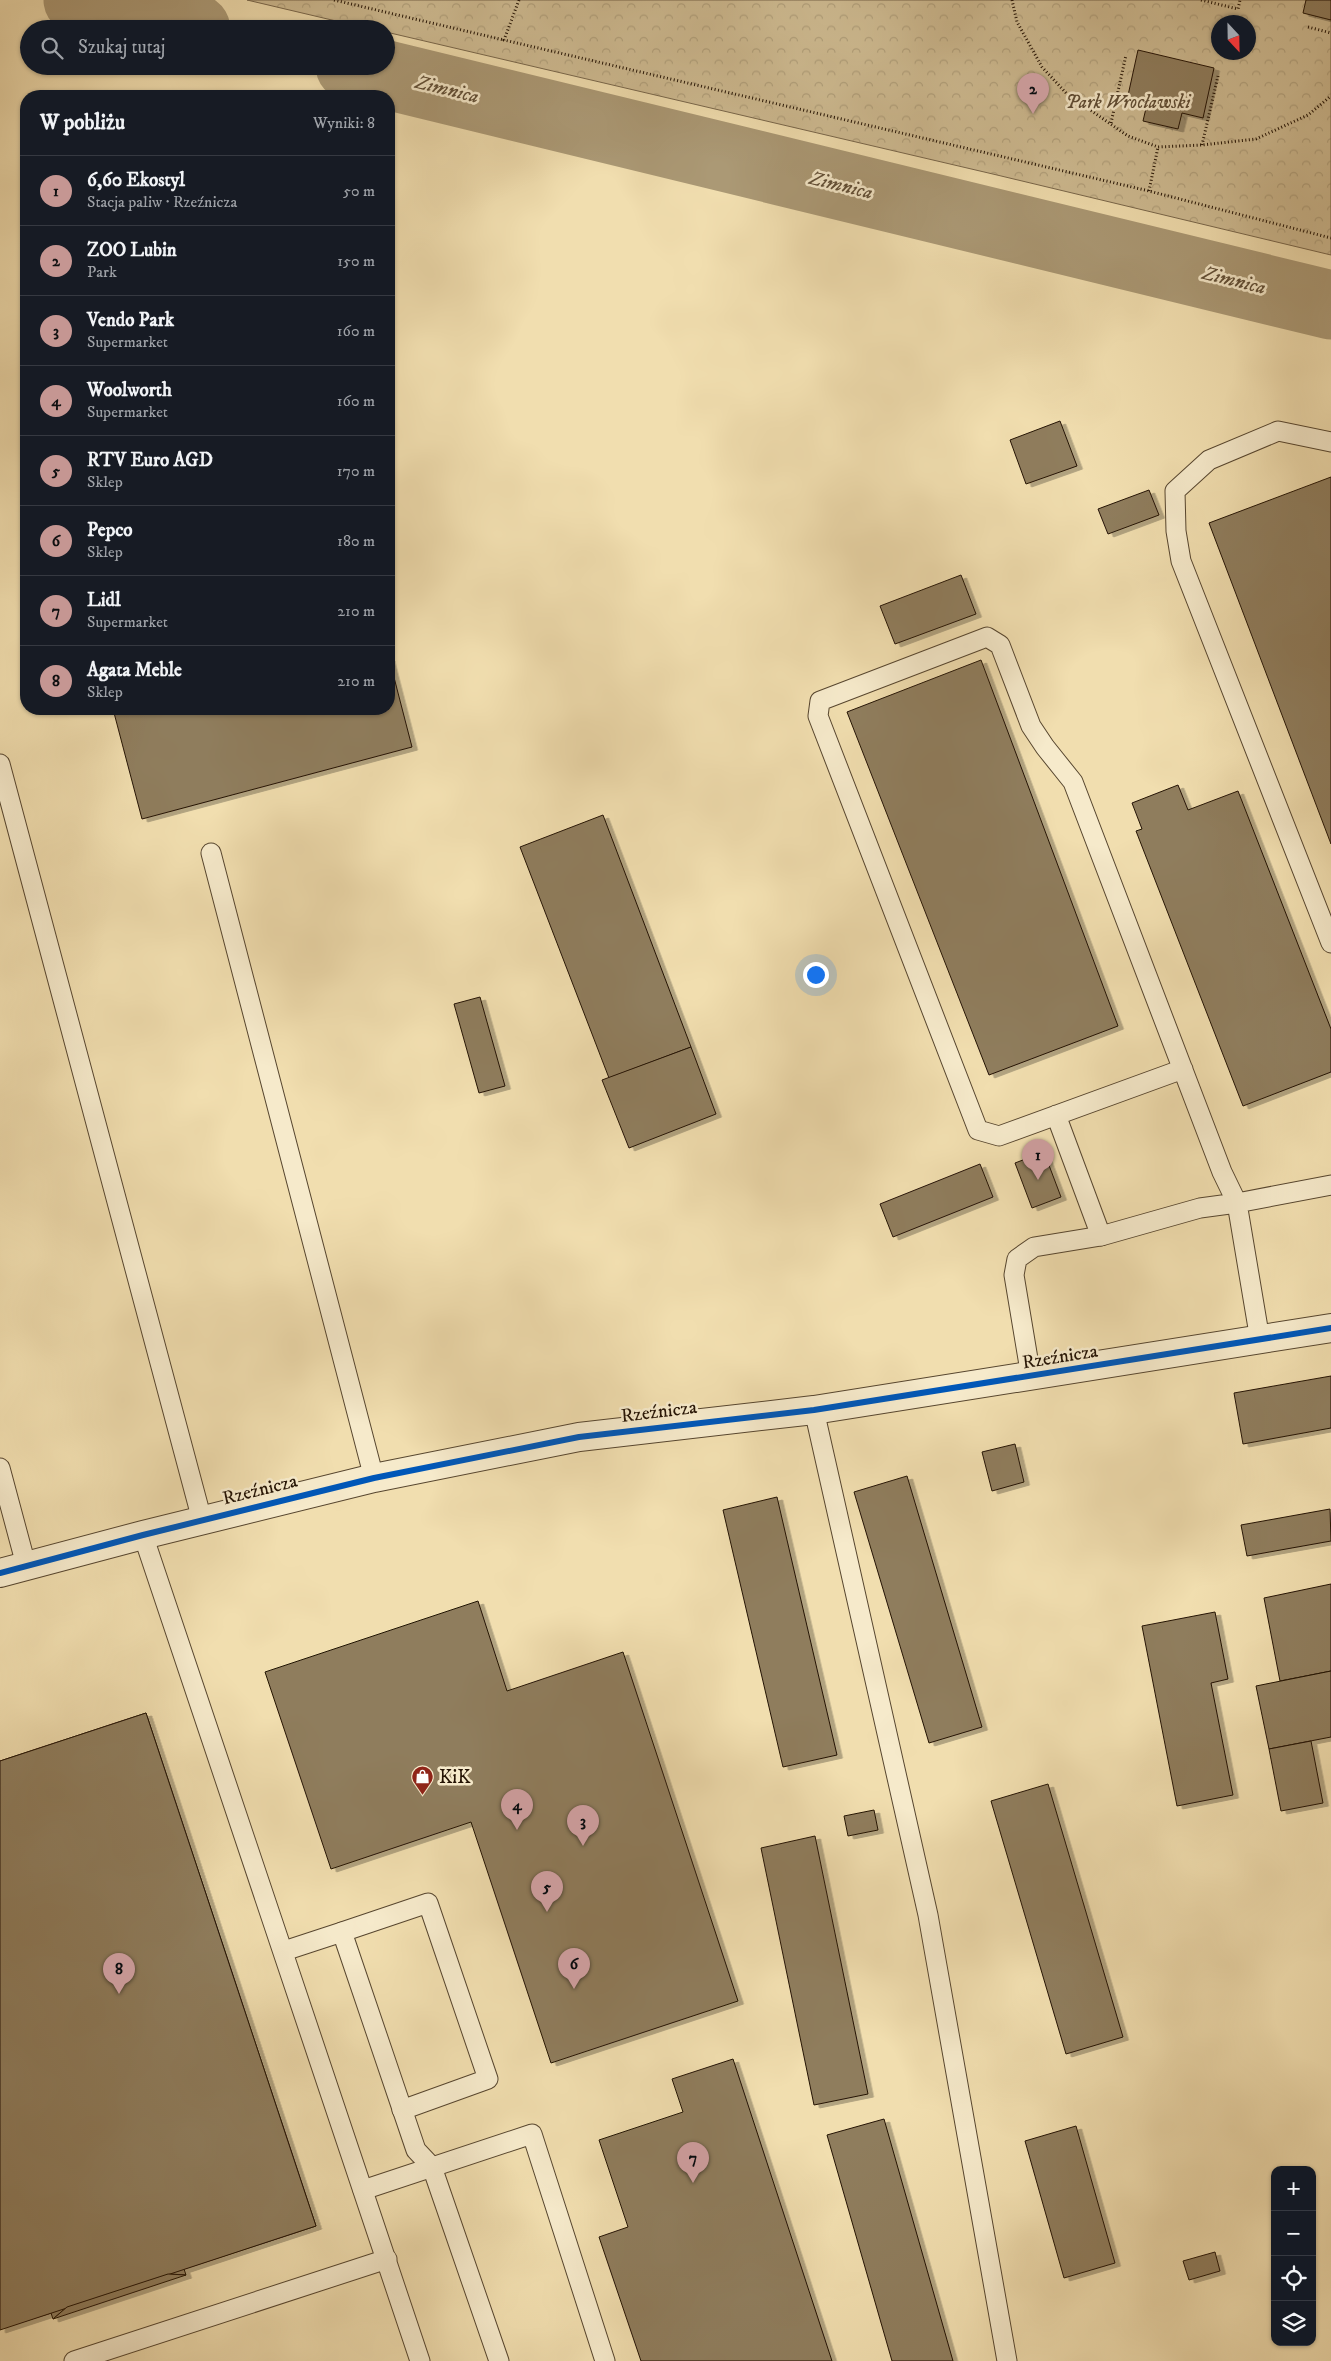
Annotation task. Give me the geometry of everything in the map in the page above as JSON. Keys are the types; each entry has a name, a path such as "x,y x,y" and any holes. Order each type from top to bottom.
{"street":[{"name":"Rzeźnicza","path":"0,1573 202,1520 374,1478 579,1437 814,1410 1031,1378 1331,1328"}],"lane":[{"path":"1331,442 1278,431 1209,460 1175,491 1176,531 1181,561 1331,943"},
{"path":"1183,1069 999,1136 978,1130 818,716 820,701 987,637 1000,645 1031,726 1044,747 1073,782 1183,1069 1222,1172 1237,1203 1260,1340"},
{"path":"0,764 202,1520"},
{"path":"211,853 374,1478"},
{"path":"1056,1115 1101,1236"},
{"path":"1031,1378 1014,1274 1017,1259 1034,1247 1101,1236 1200,1208 1331,1185"},
{"path":"814,1410 928,1915 1007,2361"},
{"path":"0,1468 26,1566"},
{"path":"143,1535 420,2361"},
{"path":"284,1951 428,1903 488,2079 402,2110"},
{"path":"342,1932 416,2150 432,2167 499,2361"},
{"path":"363,2190 532,2134 605,2361"},
{"path":"74,2361 386,2259"}],"path":[{"path":"334,0 1149,191 1331,238"},
{"path":"356,5 358,0"},
{"path":"504,40 519,0"},
{"path":"1012,0 1017,22 1042,67 1067,94 1128,136 1158,147 1202,145 1256,139 1308,115 1331,96"},
{"path":"1201,0 1238,9 1240,0"},
{"path":"1308,27 1331,33"},
{"path":"1111,123 1126,55"},
{"path":"1202,145 1218,76"},
{"path":"1149,191 1158,147"}],"green space":[{"name":"Park Wrocławski","path":"247,0 1331,0 1331,255 395,34 395,20 332,20"}],"building":[{"path":"1306,0 1331,0 1331,20 1303,13"},
{"path":"1138,50 1214,68 1203,118 1182,113 1178,129 1143,121 1147,104 1127,100"},
{"path":"1060,421 1077,466 1026,484 1010,440"},
{"path":"1331,477 1331,844 1209,523"},
{"path":"1149,490 1159,515 1108,534 1098,509"},
{"path":"961,575 976,614 895,644 880,606"},
{"path":"981,660 1118,1026 989,1075 847,712"},
{"path":"395,681 412,747 142,819 115,715 395,715"},
{"path":"1178,785 1188,810 1238,791 1331,1029 1331,1072 1243,1106 1136,831 1142,829 1132,803"},
{"path":"603,815 691,1047 609,1078 520,847"},
{"path":"480,997 505,1086 479,1093 454,1004"},
{"path":"691,1047 716,1114 629,1148 602,1080"},
{"path":"1044,1152 1061,1197 1032,1208 1015,1163"},
{"path":"980,1164 993,1197 893,1237 880,1204"},
{"path":"1331,1376 1331,1428 1243,1444 1234,1393"},
{"path":"1015,1444 1024,1482 992,1491 982,1452"},
{"path":"907,1476 982,1727 929,1743 854,1492"},
{"path":"777,1497 837,1755 783,1767 723,1510"},
{"path":"1330,1509 1331,1541 1247,1556 1241,1525"},
{"path":"1331,1584 1331,1671 1280,1681 1264,1598"},
{"path":"478,1601 507,1691 623,1652 738,2001 551,2063 471,1822 331,1869 265,1672"},
{"path":"1215,1612 1228,1679 1211,1683 1233,1795 1177,1806 1142,1626"},
{"path":"1331,1671 1331,1737 1269,1749 1256,1686"},
{"path":"146,1713 316,2226 184,2269 186,2275 168,2274 164,2264 64,2296 67,2307 53,2319 51,2313 0,2329 0,1761"},
{"path":"146,1713 316,2226 0,2330 0,1761"},
{"path":"1311,1741 1323,1803 1281,1811 1269,1749"},
{"path":"1048,1784 1123,2037 1066,2054 991,1801"},
{"path":"874,1810 878,1830 848,1836 844,1816"},
{"path":"815,1836 868,2094 814,2105 761,1848"},
{"path":"733,2059 832,2361 641,2361 599,2237 628,2227 599,2140 683,2112 672,2079"},
{"path":"884,2119 953,2361 892,2361 827,2135"},
{"path":"1076,2126 1115,2263 1064,2278 1025,2141"},
{"path":"1215,2252 1220,2271 1189,2280 1183,2261"},
{"path":"168,2274 186,2275 53,2319 67,2307"}],"waterway":[{"name":"Zimnica","path":"78,0 159,20"},
{"name":"Zimnica","path":"387,75 1331,305"}],"cycle path":[{"path":"0,1573 143,1535 374,1478 579,1437 814,1410 1331,1328"}],"place":[{"name":"ZOO Lubin","path":"1033,114"},
{"name":"6,60 Ekostyl","path":"1038,1180"},
{"name":"KiK","path":"423,1796"},
{"name":"Woolworth","path":"517,1830"},
{"name":"Vendo Park","path":"583,1846"},
{"name":"RTV Euro AGD","path":"547,1912"},
{"name":"Pepco","path":"574,1989"},
{"name":"Agata Meble","path":"119,1994"},
{"name":"Lidl","path":"693,2183"}]}
